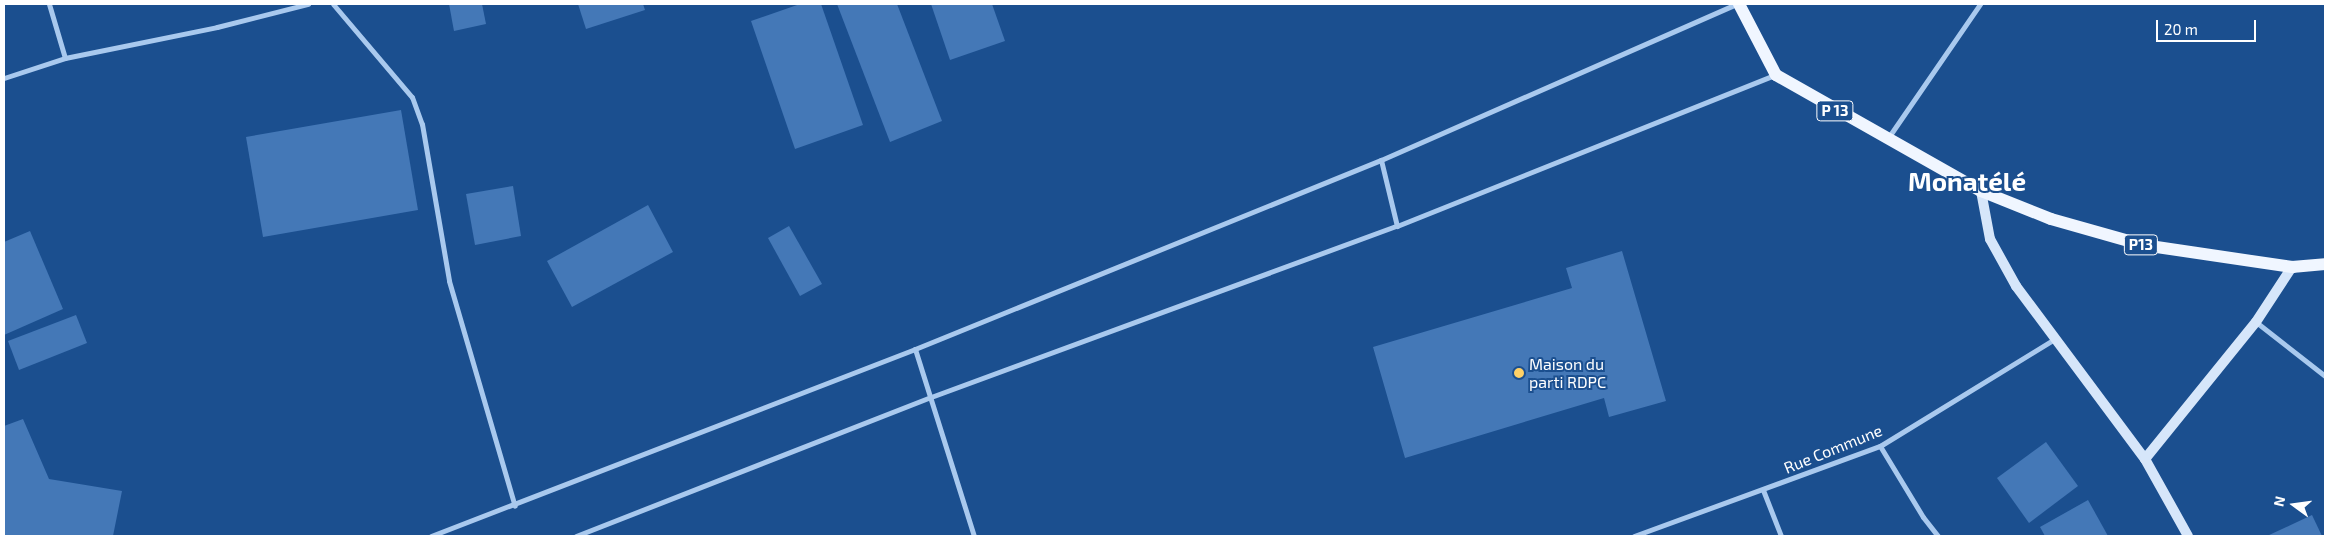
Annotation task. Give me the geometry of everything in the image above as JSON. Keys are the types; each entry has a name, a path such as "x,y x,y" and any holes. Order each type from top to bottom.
{"main road":[{"path":"1738,4 1776,74"},
{"name":"P 13","path":"1776,74 1888,139 1967,181"},
{"name":"P13","path":"1967,181 1981,191 2051,219 2143,245 2292,267 2325,264"},
{"path":"1981,191 1990,239 2016,286 2053,340 2145,459 2188,536"},
{"path":"2145,459 2256,322 2292,267"}],"street":[{"path":"49,4 65,58"},
{"path":"4,78 65,58 217,27 308,4"},
{"path":"333,4 412,97 422,124 449,281 515,506"},
{"path":"431,536 515,506 915,349 1381,160 1738,4"},
{"path":"1888,139 1980,4"},
{"path":"576,536 931,397 1398,226 1776,74"},
{"path":"1381,160 1398,226"},
{"path":"2256,322 2325,376"},
{"name":"Rue Commune","path":"1634,536 1880,446 2053,340"},
{"path":"915,349 974,536"},
{"path":"1880,446 1923,518 1938,536"},
{"path":"1763,490 1781,536"}],"building":[{"path":"449,4 482,4 486,24 454,31"},
{"path":"578,4 643,4 645,10 586,29"},
{"path":"800,4 821,4 863,125 795,149 751,21"},
{"path":"837,4 897,4 942,121 890,142"},
{"path":"931,4 992,4 1005,41 950,60"},
{"path":"401,110 418,210 263,237 246,137"},
{"path":"513,186 521,236 475,245 466,194"},
{"path":"648,205 673,252 572,307 547,261"},
{"path":"789,226 822,284 800,296 768,238"},
{"path":"30,231 63,309 4,335 4,242"},
{"name":"Maison du parti RDPC","path":"1622,251 1666,401 1609,417 1604,398 1405,458 1373,347 1572,288 1566,268"},
{"path":"76,315 87,343 19,370 8,341"},
{"path":"23,419 49,479 122,491 113,536 4,536 4,426"},
{"path":"2046,442 2078,486 2029,523 1997,478"},
{"path":"2088,500 2108,536 2045,536 2040,527"},
{"path":"2312,515 2322,536 2267,536"}],"place":[{"name":"Maison du parti RDPC","path":"1519,373"}],"district":[{"name":"Monatélé","path":"1967,181"}]}
